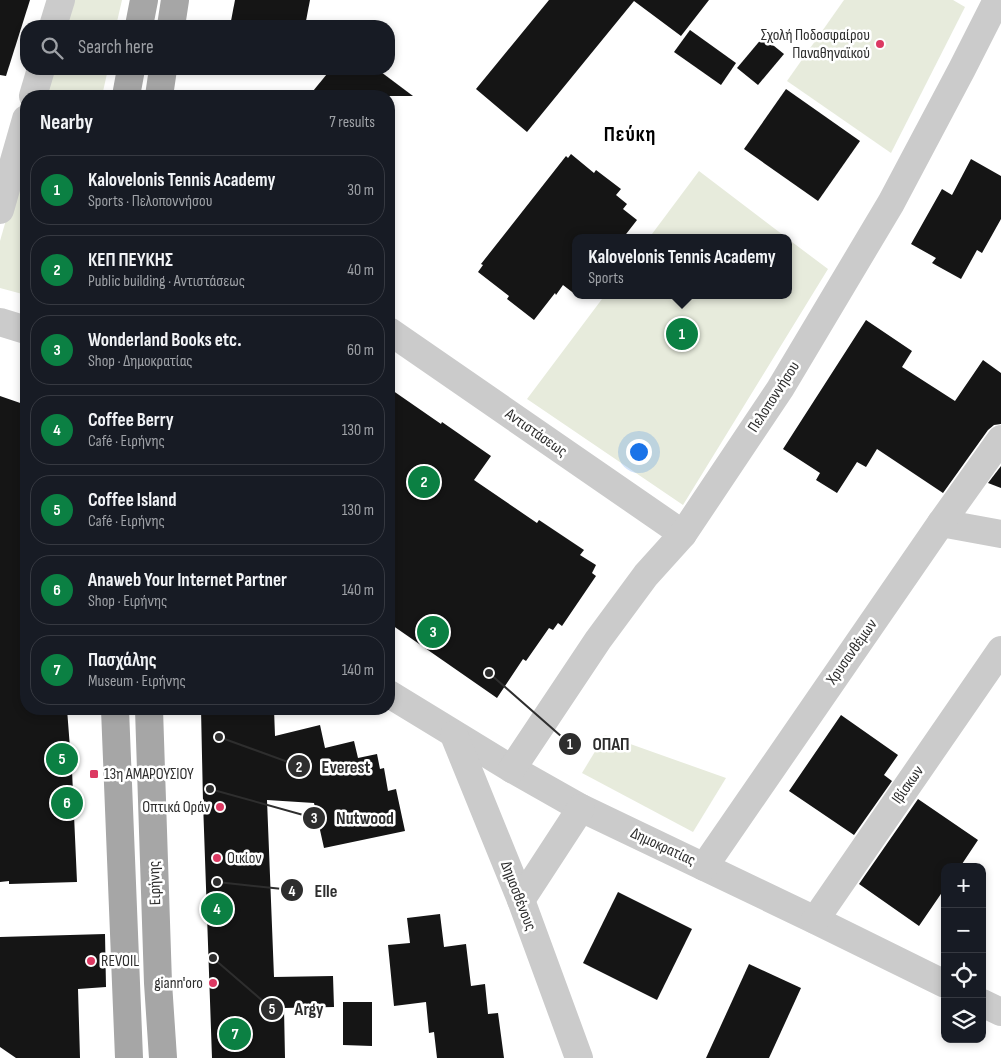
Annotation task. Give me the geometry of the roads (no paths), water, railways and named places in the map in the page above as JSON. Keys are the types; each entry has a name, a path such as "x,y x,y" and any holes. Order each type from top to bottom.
{"main road":[{"path":"140,20 144,0"},
{"path":"172,20 175,0"},
{"path":"127,90 130,75"},
{"path":"160,90 162,75"},
{"name":"Ειρήνης","path":"114,715 129,1058"},
{"name":"Ειρήνης","path":"149,715 158,983 163,1058"}],"street":[{"path":"55,20 61,0"},
{"name":"Πελοποννήσου","path":"512,769 598,640 646,575 684,534 780,389 891,203 997,0"},
{"path":"35,90 39,75"},
{"path":"0,210 20,140"},
{"path":"0,322 20,328"},
{"name":"Αντιστάσεως","path":"395,335 684,534"},
{"name":"Χρυσανθέμων","path":"704,867 1001,439"},
{"path":"941,523 1001,534"},
{"name":"Ιβίσκων","path":"814,920 1001,650"},
{"name":"Δημοκρατίας","path":"395,698 512,769 581,808 941,982"},
{"name":"Δημοσθένους","path":"454,734 521,900 580,1058"},
{"path":"521,900 581,808"},
{"path":"986,1005 1001,1012"}],"place":[{"name":"Σχολή Ποδοσφαίρου Παναθηναϊκού","path":"880,44"},
{"name":"Kalovelonis Tennis Academy","path":"682,334"},
{"name":"ΚΕΠ ΠΕΥΚΗΣ","path":"424,482"},
{"name":"Wonderland Books etc.","path":"433,632"},
{"name":"ΟΠΑΠ","path":"489,673"},
{"name":"Everest","path":"219,737"},
{"name":"Coffee Island","path":"62,759"},
{"name":"13η ΑΜΑΡΟΥΣΙΟΥ","path":"94,774"},
{"name":"Nutwood","path":"210,789"},
{"name":"Anaweb Your Internet Partner","path":"67,803"},
{"name":"Οπτικά Οράν","path":"220,807"},
{"name":"Οικίον","path":"217,858"},
{"name":"Elle","path":"217,882"},
{"name":"Coffee Berry","path":"217,909"},
{"name":"Argy","path":"213,958"},
{"name":"REVOIL","path":"91,961"},
{"name":"giann'oro","path":"213,983"},
{"name":"Πασχάλης","path":"235,1034"}],"district":[{"name":"Πεύκη","path":"630,134"}]}
